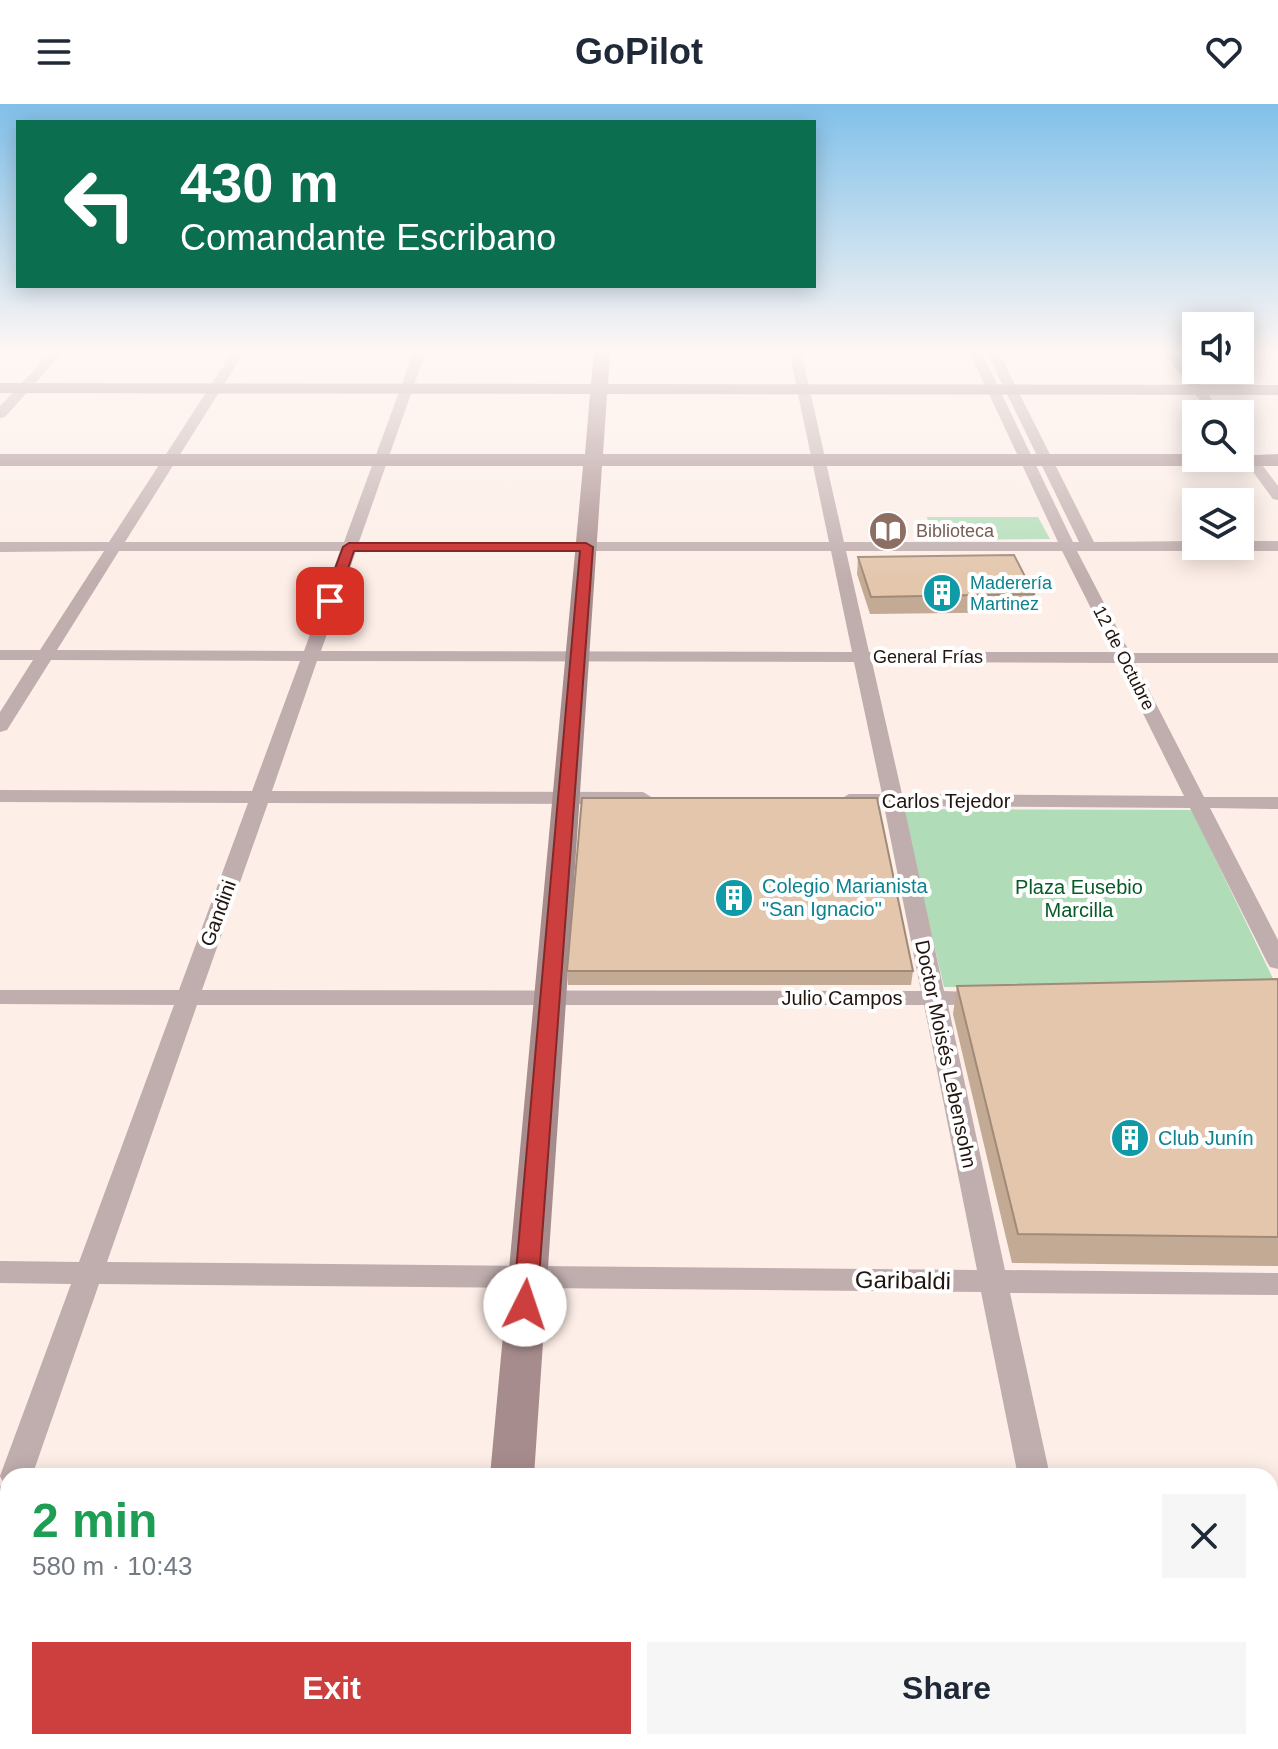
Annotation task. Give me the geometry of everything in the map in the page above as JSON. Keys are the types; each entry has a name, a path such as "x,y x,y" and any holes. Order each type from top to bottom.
{"main road":[{"path":"513,1468 596,428"},
{"path":"0,460 819,460 1182,455"},
{"path":"1254,455 1278,460"}],"street":[{"path":"0,726 190,428"},
{"name":"Gandini","path":"19,1468 392,428"},
{"name":"Doctor Moisés Lebensohn","path":"812,428 1032,1468"},
{"name":"12 de Octubre","path":"1021,428 1088,545"},
{"name":"12 de Octubre","path":"1036,459 1067,545 1278,962"},
{"path":"1254,464 1278,496"},
{"path":"0,547 1182,546"},
{"path":"1254,546 1278,546"},
{"name":"General Frías","path":"0,655 1278,658"},
{"path":"0,796 660,798"},
{"name":"Carlos Tejedor","path":"831,800 1278,803"},
{"name":"Julio Campos","path":"0,997 550,1000 1012,997"},
{"name":"Garibaldi","path":"0,1272 1278,1284"}],"green space":[{"path":"927,517 1038,517 1050,539 932,540"},
{"name":"Plaza Eusebio Marcilla","path":"902,809 1192,810 1278,989 944,987"}],"building":[{"path":"1014,555 1034,594 871,597 858,557"},
{"name":"Colegio Marianista \"San Ignacio\"","path":"582,798 877,798 913,971 567,971"},
{"name":"Club Junín","path":"1278,979 1278,1237 1018,1234 957,986"}],"place":[{"name":"Biblioteca","path":"888,531"},
{"name":"Maderería Martinez","path":"942,593"},
{"name":"Colegio Marianista \"San Ignacio\"","path":"734,898"},
{"name":"Club Junín","path":"1130,1138"}],"route":[{"path":"330,601 349,547 586,547 525,1305"}]}
